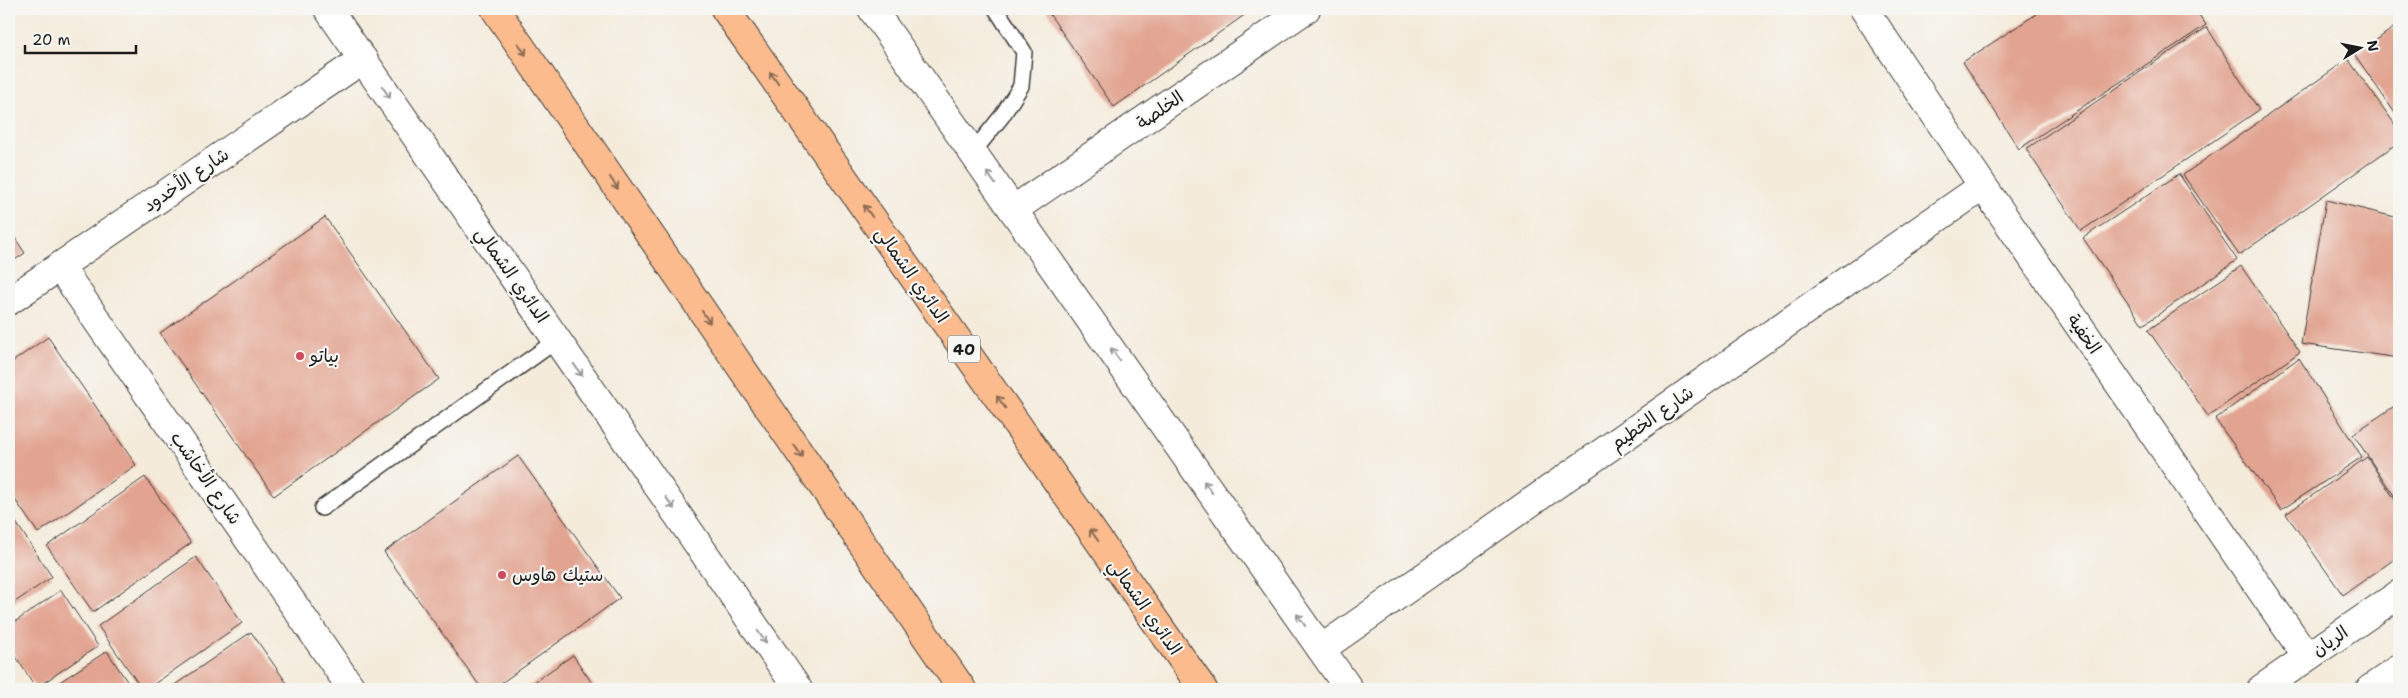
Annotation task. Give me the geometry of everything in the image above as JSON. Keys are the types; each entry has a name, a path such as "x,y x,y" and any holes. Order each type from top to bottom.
{"highway":[{"path":"495,9 962,689"},
{"name":"الدائري الشمالي","path":"725,9 1203,689"}],"street":[{"name":"الدائري الشمالي","path":"328,9 798,689"},
{"path":"872,9 1349,689"},
{"name":"الخلصة","path":"1014,210 1306,9"},
{"name":"الخفية","path":"1864,9 1983,186 2307,657"},
{"name":"شارع الأخدود","path":"9,301 363,59"},
{"name":"شارع الخطيم","path":"1321,649 1983,186"},
{"name":"شارع الأخاشب","path":"60,267 352,689"},
{"name":"الريان","path":"2261,689 2399,594"},
{"path":"2370,689 2399,669"}],"lane":[{"path":"972,152 1002,116 1022,86 1024,52 996,9"},
{"path":"322,508 557,340"}],"building":[{"path":"1046,9 1253,9 1114,107"},
{"path":"2044,9 2195,9 2206,25 2019,149 1963,62"},
{"path":"2399,24 2399,119 2355,55"},
{"path":"2207,27 2259,110 2081,231 2026,149"},
{"path":"2348,59 2399,130 2399,142 2239,255 2183,175"},
{"path":"2179,174 2237,260 2143,325 2083,238"},
{"path":"2326,200 2399,218 2399,358 2301,344"},
{"name":"بياتو","path":"325,217 439,379 274,496 160,333"},
{"path":"9,229 25,253 9,264"},
{"path":"2241,266 2300,352 2208,416 2148,330"},
{"path":"48,337 136,465 38,533 9,491 9,364"},
{"path":"2299,358 2362,457 2281,510 2215,419"},
{"path":"2399,403 2399,503 2353,434"},
{"name":"ستيك هاوس","path":"518,456 620,598 493,689 482,689 384,552"},
{"path":"2367,457 2399,506 2399,556 2343,595 2286,514"},
{"path":"145,477 191,543 93,612 47,546"},
{"path":"15,521 52,577 9,606 9,525"},
{"path":"196,557 242,623 147,689 142,689 98,626"},
{"path":"61,590 98,646 36,688 9,646 9,626"},
{"path":"251,632 291,689 169,689"},
{"path":"107,651 132,689 49,689"},
{"path":"573,655 596,689 524,689"}],"place":[{"name":"بياتو","path":"300,356"},
{"name":"ستيك هاوس","path":"502,575"}]}
